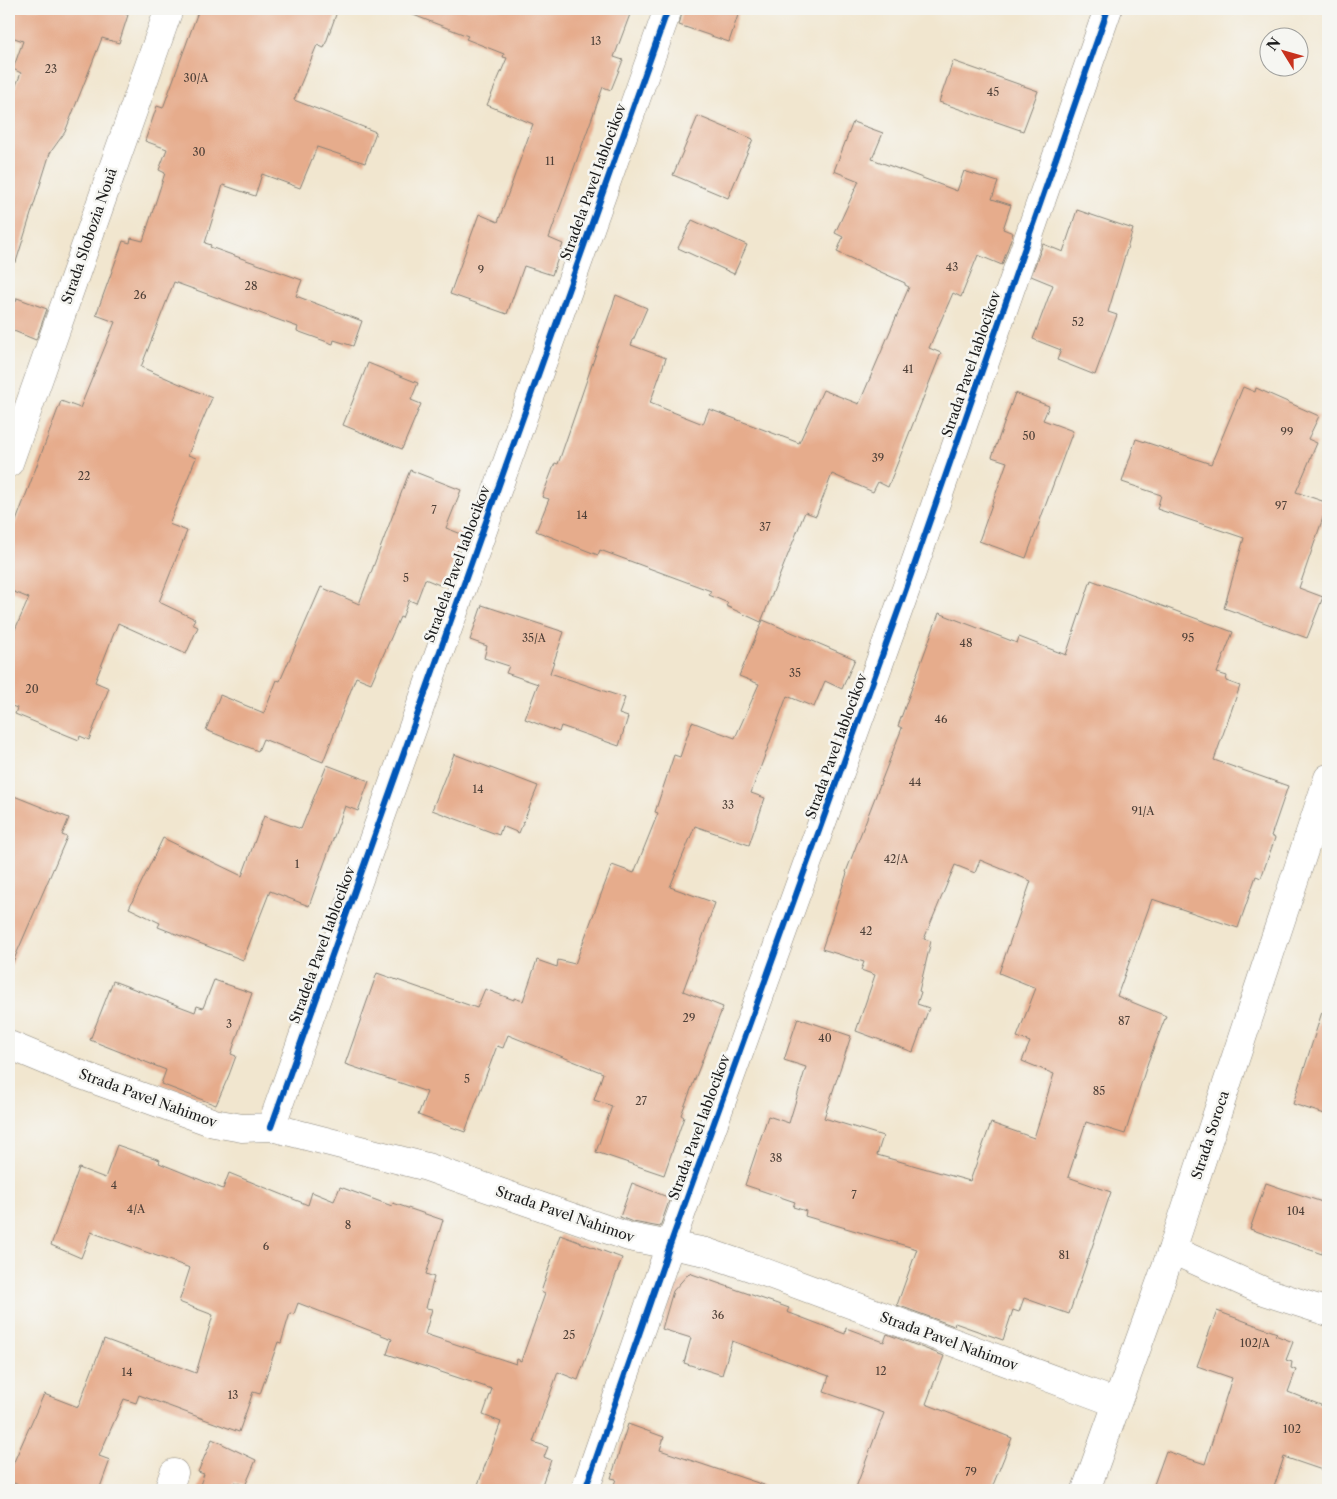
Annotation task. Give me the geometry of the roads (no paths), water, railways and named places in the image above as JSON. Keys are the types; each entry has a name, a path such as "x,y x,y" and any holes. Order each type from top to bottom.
{"street":[{"name":"Strada Slobozia Nouă","path":"9,463 169,9"},
{"name":"Stradela Pavel Iablocikov","path":"271,1127 668,9"},
{"name":"Strada Pavel Iablocikov","path":"585,1490 670,1246 906,589 1108,9"},
{"name":"Strada Soroca","path":"1086,1490 1172,1250 1328,778"},
{"name":"Strada Pavel Nahimov","path":"9,1045 79,1074 214,1124 242,1128 271,1127 427,1167 629,1237 706,1252 1118,1403"},
{"path":"1172,1250 1266,1292 1328,1312"}]}
